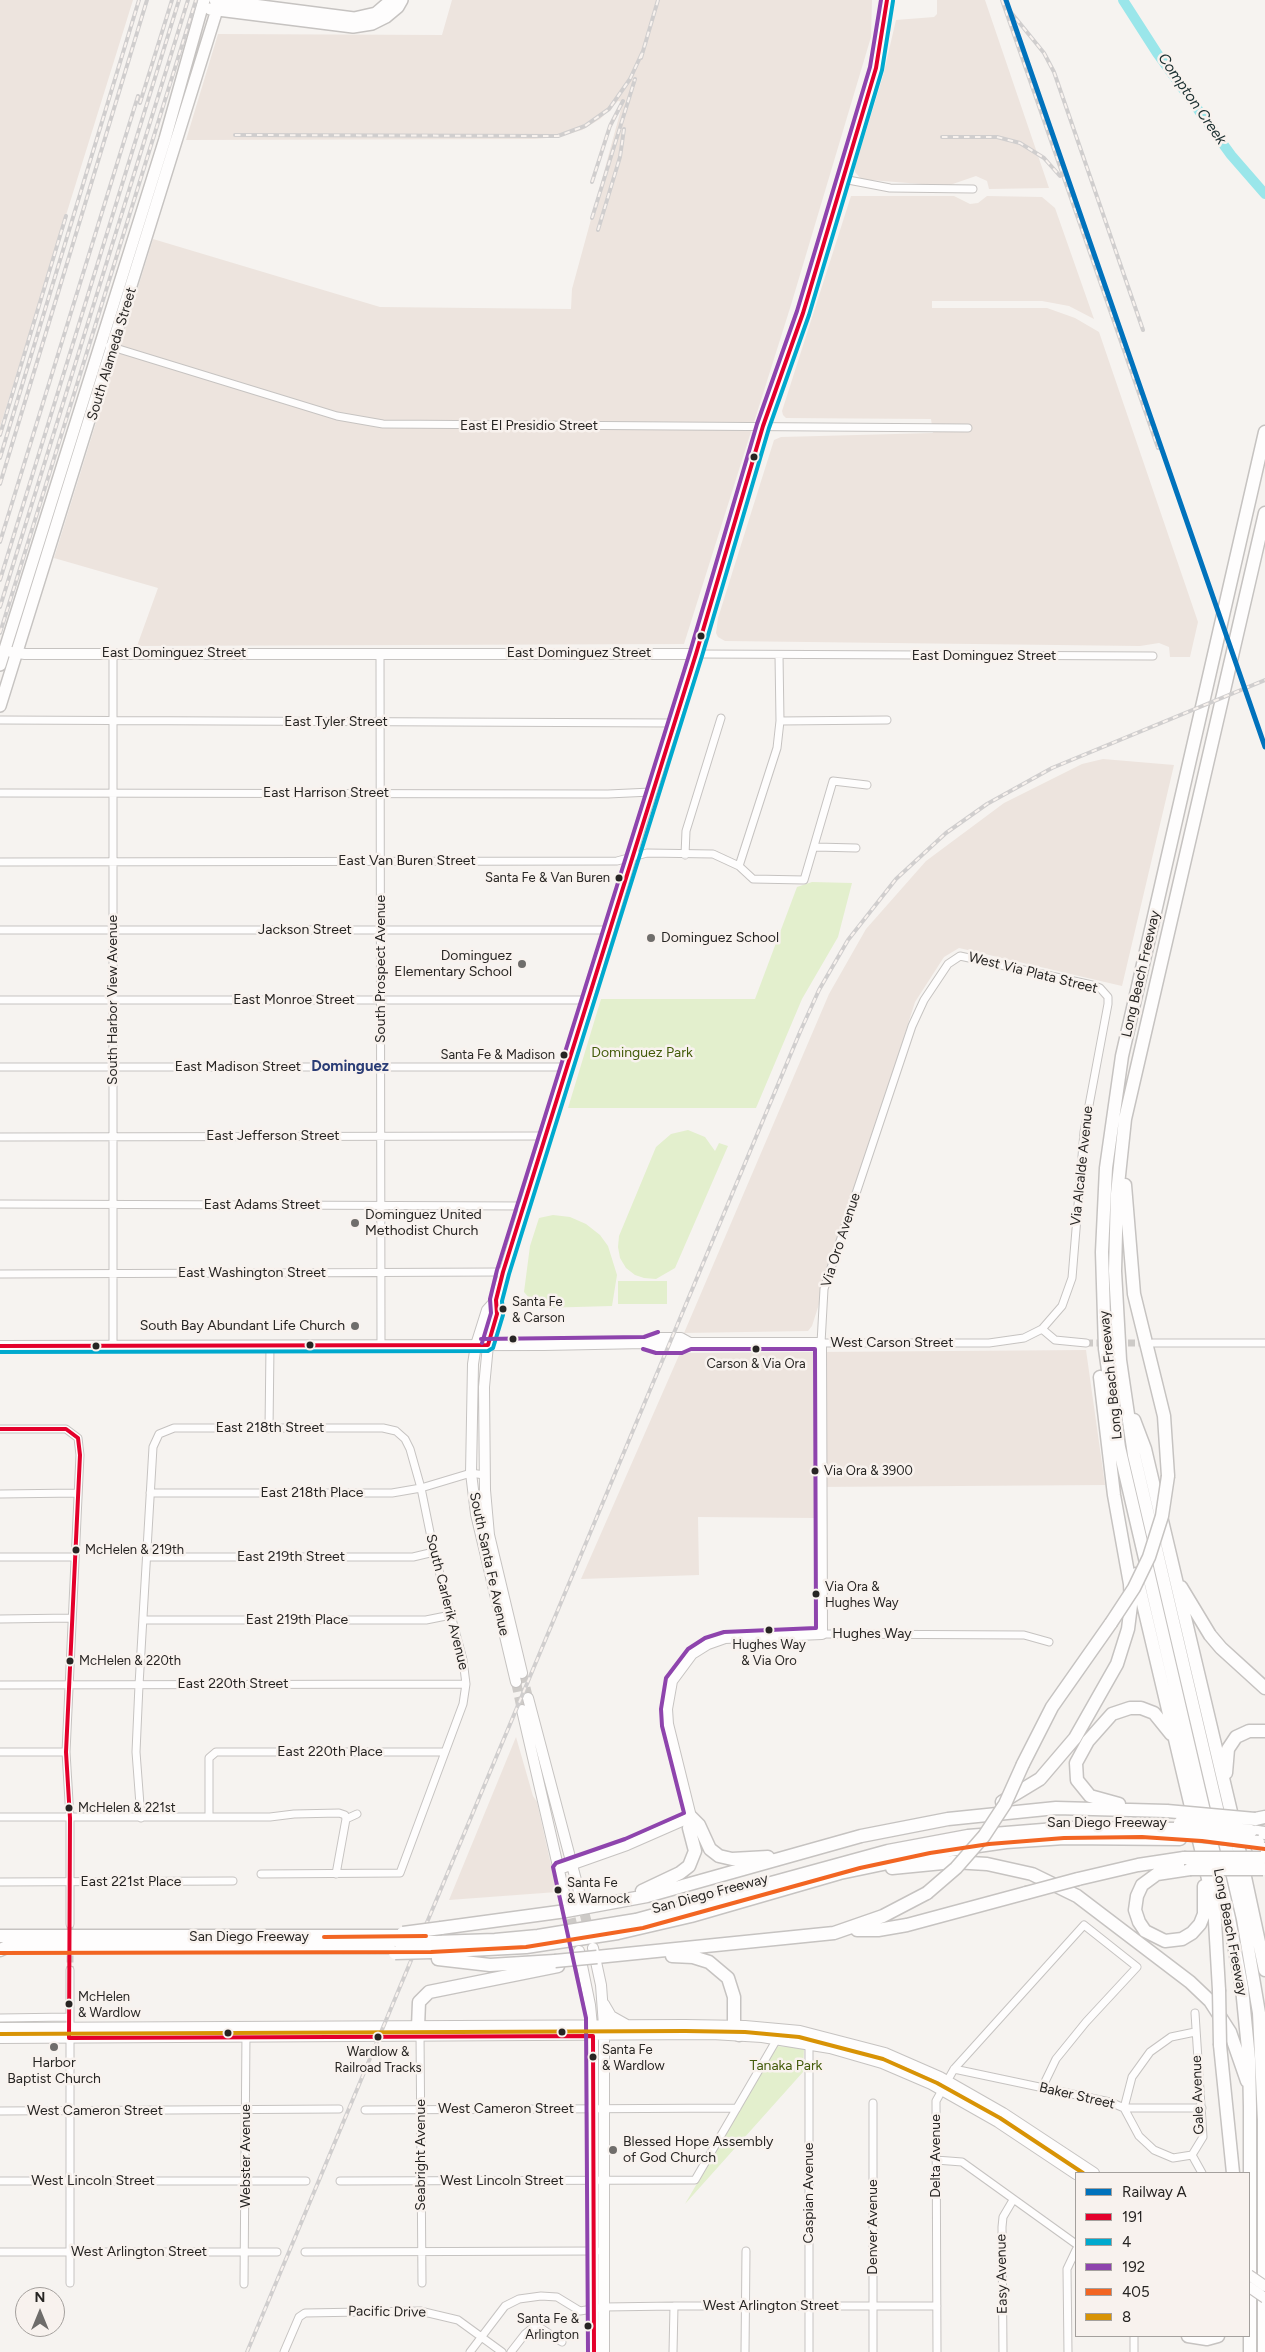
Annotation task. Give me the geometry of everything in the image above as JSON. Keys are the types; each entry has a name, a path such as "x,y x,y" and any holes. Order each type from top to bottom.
{"highway":[{"name":"Long Beach Freeway","path":"1249,2172 1249,2088 1246,2024 1233,1936 1119,1447 1109,1384 1102,1283 1106,1168 1122,1056 1265,432"},
{"name":"Long Beach Freeway","path":"1264,2352 1262,2062 1259,2013 1250,1957 1230,1860 1139,1480 1124,1392 1118,1338 1115,1271 1117,1194 1122,1143 1130,1100 1265,513"},
{"path":"847,1930 899,1909 926,1893 956,1868 980,1842 1005,1804 1052,1707 1134,1588 1150,1557 1162,1516 1168,1476 1168,1452 1164,1416 1134,1294 1122,1143"},
{"path":"975,1815 1020,1793 1050,1769 1088,1718 1117,1664 1128,1629 1131,1605 1128,1568 1112,1480 1098,1354 1096,1303 1102,1283"},
{"path":"1124,1392 1144,1450 1231,1812 1265,1970"},
{"path":"1112,1480 1202,1851 1216,1921 1220,2045 1233,2172"},
{"path":"1175,1580 1183,1589 1210,1635 1265,1688"},
{"path":"1176,1742 1166,1726 1154,1713 1136,1708 1124,1709 1112,1714 1098,1728 1081,1751 1076,1763 1076,1775 1079,1784 1086,1793 1095,1798 1113,1803 1167,1811 1261,1842"},
{"path":"1231,1812 1225,1765 1228,1749 1236,1737 1243,1733 1254,1730 1265,1731"},
{"path":"0,1942 434,1944 566,1911 673,1890 869,1834 975,1815 1056,1808 1167,1811"},
{"path":"622,1901 680,1873 689,1866 695,1851 689,1828 691,1818 699,1825 710,1848 719,1856 732,1859 790,1856"},
{"name":"San Diego Freeway","path":"434,1944 614,1918 667,1906 864,1850 938,1835 1004,1826 1075,1822 1179,1831 1261,1842"},
{"name":"San Diego Freeway","path":"0,1936 377,1936 398,1944 526,1947 605,1936 691,1916 840,1873 912,1856 1006,1842 1179,1831 1261,1842"},
{"path":"1202,1851 1205,1908 1202,1921 1192,1933 1182,1939 1159,1940 1145,1931 1139,1922 1135,1904 1139,1890 1147,1880 1157,1874 1187,1864 1261,1842"},
{"path":"840,1873 936,1863 972,1862 1027,1872 1066,1890 1112,1922 1190,1982 1210,2001 1230,2032 1249,2088"},
{"path":"419,2032 419,2002 429,1992 557,1964 595,1952 618,1955 632,1954 820,1935 847,1930 878,1930 907,1925 1078,1879 1138,1865 1187,1864"},
{"path":"3,1953 9,1946 398,1944"},
{"name":"San Diego Freeway","path":"3,1953 376,1953 398,1944"},
{"path":"434,1944 490,1964 557,1964"},
{"path":"632,1954 694,1957 717,1966 728,1978 733,1991 736,2030"},
{"path":"1194,2337 1207,2339 1214,2337"},
{"path":"1241,2337 1246,2352"},
{"name":"Long Beach Freeway","path":"1250,2337 1250,2352"}],"main road":[{"path":"203,4 218,3 354,18 376,13 391,0"},
{"path":"218,3 353,27 372,24 386,18 398,7 402,0"},
{"name":"South Santa Fe Avenue","path":"522,1673 489,1535 484,1475 483,1419 488,1345 497,1314 496,1300 566,1067 696,654 763,426 803,313 876,68 886,0"},
{"name":"South Alameda Street","path":"0,665 11,652 87,433 218,3"},
{"name":"South Alameda Street","path":"0,706 11,652 75,430 165,139 203,4"},
{"path":"165,139 176,144"},
{"path":"75,430 87,433"},
{"name":"East Dominguez Street","path":"11,652 113,654 696,654"},
{"name":"South Santa Fe Avenue","path":"496,1300 486,1310 476,1345 472,1389 472,1473 476,1514 516,1682"},
{"name":"West Carson Street","path":"0,1346 381,1346 645,1343 656,1347 681,1347 690,1343 821,1343"},
{"name":"Via Oro Avenue","path":"821,1343 822,1634"},
{"name":"Hughes Way","path":"691,1818 668,1724 667,1709 672,1681 681,1667 692,1654 708,1644 725,1638 822,1634"},
{"path":"528,1698 581,1899"},
{"path":"522,1710 566,1901"},
{"path":"559,1869 627,1845 691,1818"},
{"path":"579,1951 593,2031 594,2352"},
{"path":"595,1952 602,2000 604,2031 604,2352"},
{"path":"602,2000 611,2016 628,2026"},
{"path":"604,2031 628,2026 736,2030 809,2038 944,2085 1003,2113 1092,2172"},
{"path":"0,2028 246,2032 736,2030 777,2039 809,2038"},
{"path":"0,2038 70,2028"},
{"path":"944,2085 1075,2173"},
{"path":"1250,2276 1265,2286"},
{"path":"1250,2288 1265,2298"}],"street":[{"path":"843,179 890,188 973,189"},
{"name":"East El Presidio Street","path":"101,344 337,416 383,424 968,428"},
{"name":"South Prospect Avenue","path":"380,653 381,1346"},
{"name":"South Harbor View Avenue","path":"113,654 113,1346"},
{"name":"East Dominguez Street","path":"696,654 1153,656"},
{"path":"739,866 777,748 780,721 779,655"},
{"path":"685,854 686,831 721,718"},
{"name":"East Tyler Street","path":"0,720 673,723"},
{"path":"780,721 887,720"},
{"path":"856,848 816,847 834,781 867,785"},
{"name":"East Harrison Street","path":"0,793 608,794 652,792"},
{"name":"East Van Buren Street","path":"0,862 618,861 647,853 713,854 739,866 753,879 804,880 816,847"},
{"name":"Jackson Street","path":"0,930 610,930"},
{"name":"West Via Plata Street","path":"955,958 970,956 1092,985 1100,988 1108,996"},
{"name":"Via Oro Avenue","path":"821,1343 824,1289 909,1034 924,1000 948,964 955,958"},
{"name":"Via Alcalde Avenue","path":"1042,1328 1062,1306 1072,1278 1084,1132 1108,996"},
{"name":"East Monroe Street","path":"0,1000 587,1000"},
{"name":"East Madison Street","path":"0,1067 566,1067"},
{"name":"East Jefferson Street","path":"0,1137 546,1136"},
{"name":"East Adams Street","path":"0,1204 525,1206"},
{"name":"East Washington Street","path":"0,1274 503,1272"},
{"path":"1042,1328 1055,1340 1086,1342"},
{"name":"West Carson Street","path":"821,1343 989,1343 1024,1338 1042,1328"},
{"path":"1153,1343 1265,1343"},
{"path":"268,1429 270,1346"},
{"name":"East 218th Street","path":"150,1493 153,1447 159,1434 174,1428 383,1428"},
{"name":"South Carlerik Avenue","path":"336,1874 400,1873 463,1704 466,1684 464,1660 434,1552 421,1488 408,1443 396,1431 383,1428"},
{"path":"0,1429 66,1429 78,1438 80,1455 66,1752 70,1818 70,1924"},
{"path":"472,1473 484,1475"},
{"name":"East 218th Place","path":"150,1493 392,1493 421,1488 472,1473"},
{"path":"0,1494 78,1493"},
{"path":"141,1818 136,1752 150,1493"},
{"name":"East 219th Street","path":"146,1557 413,1557 434,1552"},
{"path":"0,1557 75,1557"},
{"name":"East 219th Place","path":"143,1620 426,1620 451,1615"},
{"path":"0,1619 72,1618"},
{"name":"Hughes Way","path":"822,1634 1024,1635 1049,1642"},
{"name":"East 220th Street","path":"0,1685 466,1684"},
{"path":"0,1752 66,1752"},
{"name":"East 220th Place","path":"208,1816 210,1758 216,1752 444,1752"},
{"path":"0,1818 270,1817 294,1814 339,1813 344,1815 346,1819 336,1874 261,1874"},
{"path":"346,1819 357,1814"},
{"name":"East 221st Place","path":"0,1882 233,1881"},
{"name":"Delta Avenue","path":"936,2352 936,2101 954,2069 1084,1924 1137,1967 1086,2022 1056,2059 1042,2088"},
{"path":"70,1970 70,2283"},
{"name":"Gale Avenue","path":"1195,2013 1203,2137 1192,2155 1201,2172"},
{"path":"0,2018 70,2028"},
{"name":"Webster Avenue","path":"244,2284 246,2252 246,2032"},
{"name":"Seabright Avenue","path":"419,2032 422,2283"},
{"path":"1192,2155 1173,2158 1154,2150 1139,2136 1124,2108 1132,2077 1150,2052 1171,2037 1195,2032"},
{"name":"Caspian Avenue","path":"809,2038 809,2352"},
{"path":"737,2108 777,2039"},
{"name":"Baker Street","path":"954,2069 1124,2108 1202,2108"},
{"name":"Denver Avenue","path":"873,2103 873,2352"},
{"name":"West Cameron Street","path":"365,2110 737,2108"},
{"name":"West Lincoln Street","path":"340,2181 695,2180 737,2108"},
{"name":"West Cameron Street","path":"0,2111 340,2110"},
{"path":"936,2160 962,2162 1075,2243"},
{"name":"West Lincoln Street","path":"0,2181 306,2181"},
{"name":"Easy Avenue","path":"1003,2352 1002,2226 1004,2217 1013,2200"},
{"path":"305,2252 605,2251"},
{"path":"745,2352 746,2251"},
{"name":"West Arlington Street","path":"0,2252 277,2252"},
{"path":"1068,2352 1067,2269 1075,2252"},
{"name":"West Arlington Street","path":"470,2352 506,2306 519,2299 557,2297 580,2311 605,2307 674,2306 937,2306"},
{"path":"673,2352 674,2306"},
{"name":"Pacific Drive","path":"284,2352 300,2318 304,2313 312,2311 420,2311 458,2320 502,2352"},
{"path":"511,2352 525,2334 536,2326 562,2342"},
{"path":"1134,2337 1134,2352"}],"shaded area":[{"path":"0,0 133,0 0,427"},
{"path":"452,0 872,0 871,37 791,305 684,644 137,646 158,588 54,558 153,239 380,307 571,309 572,289 623,102 618,101 600,119 582,130 559,137 535,139 186,140 218,34 442,35"},
{"path":"937,0 985,0 1049,188 989,189 987,181 976,176 947,186 870,180 861,179 855,172 883,76 896,20 934,17 937,14"},
{"path":"851,196 954,196 970,204 978,203 987,196 1042,197 1055,208 1094,319 1069,306 1042,301 932,301 932,308 1047,308 1075,318 1099,332 1198,622 1190,657 1170,657 1169,647 1159,643 1140,646 725,641 718,637 716,633 718,618 774,440 781,437 933,433 931,419 786,418 783,415 782,411"},
{"path":"1103,759 1174,765 1122,986 959,948 944,957 915,1002 812,1326 808,1331 684,1333 829,994 866,929 926,861 1004,803 1082,764"},
{"path":"1086,1350 1105,1485 815,1487 814,1518 698,1517 699,1575 581,1579 680,1353"},
{"path":"516,1737 533,1796 537,1802 557,1892 449,1900"}],"green space":[{"name":"Dominguez Park","path":"812,882 852,883 838,937 802,999 756,1108 568,1108 601,999 755,999 797,887"},
{"path":"688,1130 705,1137 715,1151 719,1143 728,1146 675,1268 656,1279 644,1278 635,1275 626,1268 620,1258 619,1236 656,1147 671,1134"},
{"path":"553,1215 570,1217 586,1224 600,1235 608,1246 617,1275 612,1306 540,1308 541,1301 531,1300 524,1292 530,1246 539,1218"},
{"path":"618,1281 667,1281 667,1304 618,1304"},
{"name":"Tanaka Park","path":"777,2046 804,2048 803,2072 685,2204"}],"waterway":[{"name":"Compton Creek","path":"1123,0 1157,53 1231,155 1265,194"}],"tunnel":[{"path":"1086,1343 1148,1343"},
{"path":"522,1673 528,1698"},
{"path":"516,1682 522,1710"},
{"path":"581,1900 590,1935"},
{"path":"567,1904 575,1936"},
{"path":"70,1924 70,1970"}],"railway":[{"path":"0,458 139,0"},
{"path":"0,484 147,0"},
{"path":"140,103 172,0"},
{"path":"0,580 179,0"},
{"path":"0,607 188,0"},
{"path":"0,633 196,0"},
{"path":"641,58 658,0"},
{"path":"1002,0 1158,448"},
{"path":"1009,10 1044,53 1054,72 1143,330"},
{"path":"235,135 558,136 585,126 609,109 630,79 643,51"},
{"path":"592,218 635,79"},
{"path":"0,542 138,96"},
{"path":"592,182 610,126 623,101"},
{"path":"598,230 620,157 624,129"},
{"path":"942,137 997,137 1020,143 1044,158 1060,176"},
{"path":"0,435 66,216"},
{"path":"247,2352 800,1032 819,990 848,940 896,879 946,833 987,804 1052,768 1265,680"}],"rail line":[{"name":"A","path":"1006,0 1265,747"}],"transit line":[{"name":"192","path":"482,1343 491,1313 490,1299 497,1270 690,652 757,424 797,311 870,67 881,0"},
{"name":"191","path":"0,1346 488,1345 497,1314 496,1300 503,1272 696,654 763,426 803,313 876,68 887,0"},
{"name":"4","path":"0,1352 488,1351 493,1348 503,1315 502,1301 509,1274 702,656 769,428 809,315 882,70 893,1"},
{"name":"192","path":"481,1339 644,1337 658,1332"},
{"name":"192","path":"588,2352 586,2018 553,1867 556,1863 625,1839 684,1813 662,1726 661,1709 666,1678 688,1649 705,1638 724,1632 816,1628 815,1349 691,1349 682,1353 656,1353 643,1349"},
{"name":"191","path":"0,1429 66,1429 78,1438 80,1455 66,1752 70,1818 69,2038 593,2036 594,2352"},
{"name":"405","path":"0,1953 431,1952 526,1947 643,1928 860,1868 930,1853 989,1844 1064,1838 1142,1837 1202,1841 1265,1849"},
{"name":"405","path":"324,1937 426,1936"},
{"name":"8","path":"0,2034 685,2031 745,2032 799,2037 883,2059 937,2083 1000,2118 1081,2172"}],"place":[{"name":"Santa Fe & Van Buren","path":"619,878"},
{"name":"Dominguez School","path":"651,938"},
{"name":"Dominguez Elementary School","path":"522,964"},
{"name":"Santa Fe & Madison","path":"564,1055"},
{"name":"Dominguez United Methodist Church","path":"355,1223"},
{"name":"Santa Fe & Carson","path":"503,1309"},
{"name":"South Bay Abundant Life Church","path":"355,1326"},
{"name":"Carson & Via Ora","path":"756,1349"},
{"name":"Via Ora & 3900","path":"815,1471"},
{"name":"McHelen & 219th","path":"76,1550"},
{"name":"Via Ora & Hughes Way","path":"816,1594"},
{"name":"Hughes Way & Via Oro","path":"769,1630"},
{"name":"McHelen & 220th","path":"70,1661"},
{"name":"McHelen & 221st","path":"69,1808"},
{"name":"Santa Fe & Warnock","path":"558,1890"},
{"name":"McHelen & Wardlow","path":"69,2004"},
{"name":"Wardlow & Railroad Tracks","path":"378,2037"},
{"name":"Harbor Baptist Church","path":"54,2047"},
{"name":"Santa Fe & Wardlow","path":"593,2057"},
{"name":"Blessed Hope Assembly of God Church","path":"613,2150"},
{"name":"Santa Fe & Arlington","path":"588,2326"}],"district":[{"name":"Dominguez","path":"350,1067"}]}
